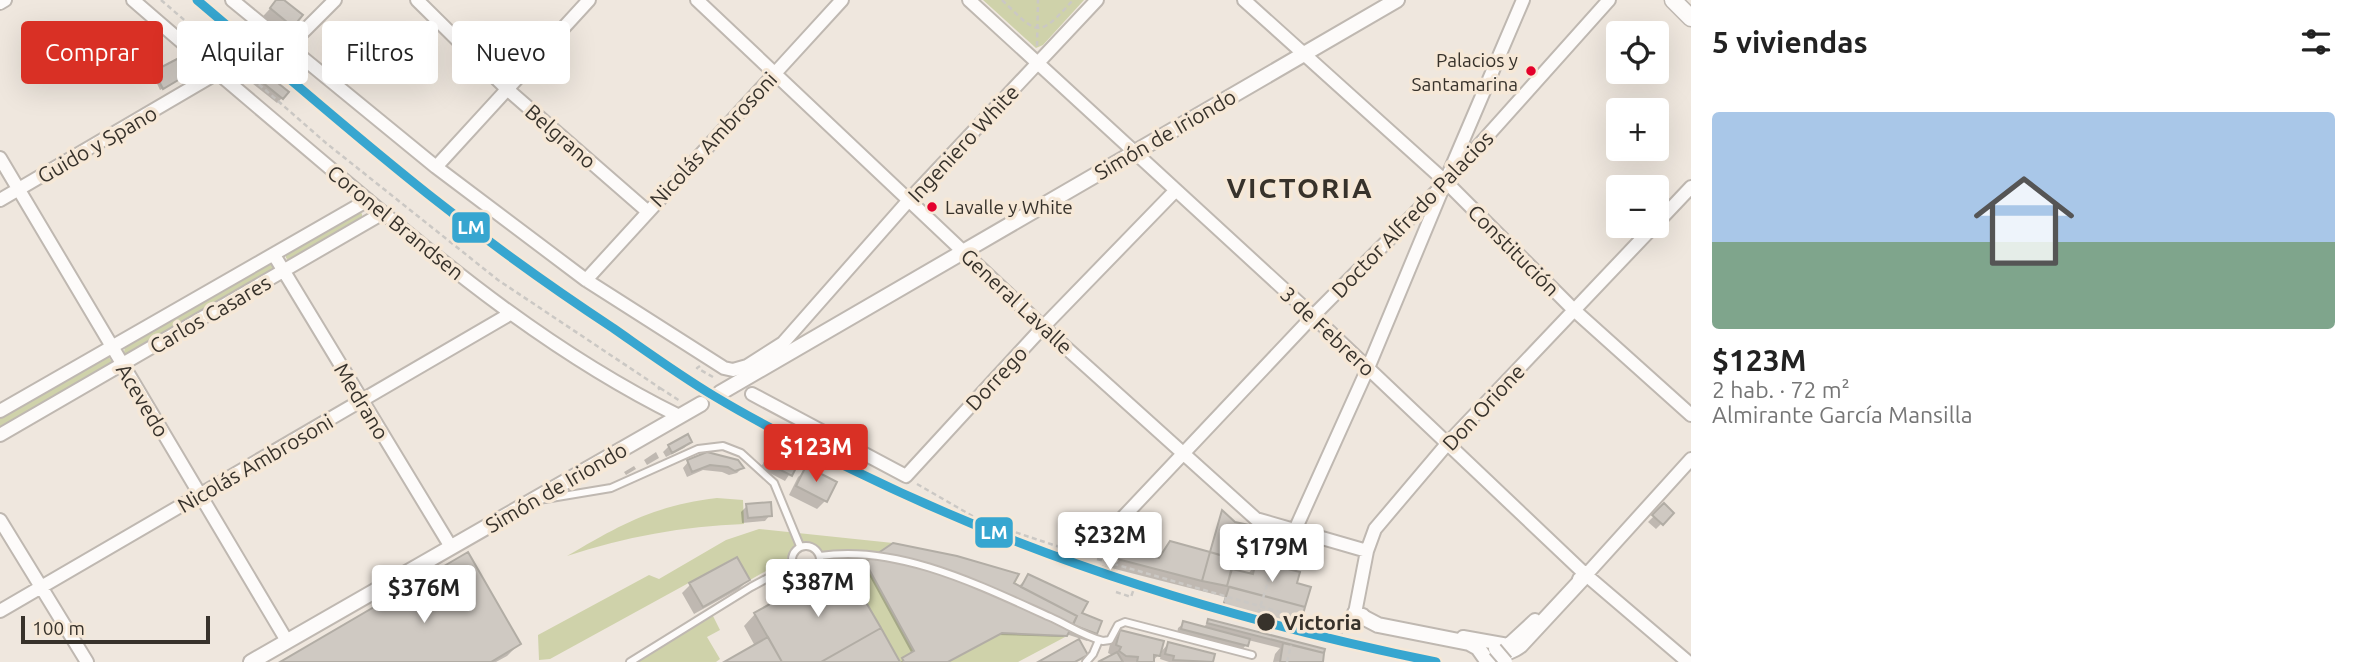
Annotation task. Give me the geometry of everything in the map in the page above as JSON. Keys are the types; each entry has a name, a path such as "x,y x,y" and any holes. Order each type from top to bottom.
{"main road":[{"path":"1679,2 1691,18"}],"street":[{"path":"0,3 5,0"},
{"name":"Coronel Brandsen","path":"133,0 177,38"},
{"path":"232,0 257,21"},
{"name":"Guido y Spano","path":"308,28 335,0"},
{"name":"Belgrano","path":"417,0 507,89 647,211"},
{"path":"436,167 589,0"},
{"name":"General Lavalle","path":"697,0 1043,327 1256,519 1367,551"},
{"name":"Nicolás Ambrosoni","path":"586,280 842,0"},
{"name":"3 de Febrero","path":"969,0 1313,316 1586,575 1688,662"},
{"name":"Ingeniero White","path":"786,348 909,200 1097,0"},
{"name":"Constitución","path":"1244,0 1446,182 1574,310 1691,415"},
{"name":"Simón de Iriondo","path":"719,373 747,366 786,348 964,252 1397,0"},
{"path":"1294,530 1368,368 1523,0"},
{"name":"Doctor Alfredo Palacios","path":"1091,551 1313,316 1446,182 1609,0"},
{"path":"308,63 436,167 586,280 719,373"},
{"name":"Guido y Spano","path":"0,200 198,84"},
{"name":"Coronel Brandsen","path":"230,84 383,213 510,314 645,399 679,416"},
{"name":"Acevedo","path":"0,158 287,641"},
{"name":"Don Orione","path":"1669,210 1691,187"},
{"name":"Dorrego","path":"906,477 1043,327 1176,190"},
{"name":"Carlos Casares","path":"0,411 368,200"},
{"name":"Carlos Casares","path":"0,435 383,213"},
{"name":"Don Orione","path":"1355,613 1367,551 1375,529 1447,444 1643,238"},
{"name":"Medrano","path":"275,255 451,547"},
{"name":"Nicolás Ambrosoni","path":"0,611 510,314"},
{"path":"720,393 786,348"},
{"path":"752,394 906,477"},
{"name":"Simón de Iriondo","path":"251,662 679,416 695,403"},
{"path":"1491,654 1499,655 1517,649 1691,459"},
{"path":"0,520 87,662"},
{"path":"1355,613 1378,625 1469,643 1508,662 1579,593 1586,575"}],"lane":[{"path":"532,500 611,488 690,452 723,446 741,453 774,483 800,546"},
{"path":"1294,530 1296,556 1290,560 1282,559 1276,554 1275,547 1294,530"},
{"path":"800,546 814,548 820,556 819,565 812,572 799,572 792,565 793,552 800,546"},
{"path":"820,556 856,553 929,568 975,583 1100,640 1110,640 1118,625 1129,622 1252,655"},
{"path":"630,662 751,587 792,565"},
{"path":"1086,662 1100,640"}],"path":[{"path":"161,0 185,21"},
{"path":"1002,0 1028,25 1037,28 1051,24 1073,0"},
{"path":"1037,64 1038,0"},
{"path":"258,84 326,143 498,280 660,388 681,401 695,403"},
{"path":"702,364 697,368 719,373"},
{"path":"645,399 660,388"},
{"path":"906,477 981,521 1077,552 1091,551"},
{"path":"1077,552 1075,558 1100,567 1093,564 1095,558 1341,628"},
{"path":"1258,614 1272,569 1280,567 1282,559"},
{"path":"1116,592 1131,597 1138,580 1120,575"},
{"path":"1226,597 1225,603 1250,612"},
{"path":"1318,623 1317,626 1344,633 1355,613"},
{"path":"1287,662 1291,645"}],"green space":[{"path":"983,0 1084,0 1043,45 1036,48"},
{"path":"360,211 362,219 290,261 286,258 286,252"},
{"path":"270,262 276,269 128,355 124,353 125,345"},
{"path":"108,356 113,363 0,430 0,417"},
{"path":"717,498 743,500 744,524 654,534 567,556 656,511"},
{"path":"759,529 893,543 957,556 1019,574 1015,584 1077,616 1067,636 1018,662 900,662 844,563 831,570 819,548 805,542 796,546 787,559 750,580 736,557 550,659 539,660 538,635 649,575 659,579 726,540"},
{"path":"711,612 720,630 707,637 720,659 716,662 630,662"}],"building":[{"path":"276,0 284,0 303,15 298,21 286,21 270,8"},
{"path":"177,59 177,81 163,89 160,84 163,84 163,66"},
{"path":"264,84 279,84 289,92 283,99"},
{"path":"688,434 692,442 672,453 668,445"},
{"path":"773,446 800,460 792,476 765,462"},
{"path":"707,452 738,460 744,468 735,471 728,467 710,465 692,472 687,460"},
{"path":"806,466 837,482 827,502 796,486"},
{"path":"771,502 772,516 748,518 746,504"},
{"path":"1664,503 1674,513 1663,525 1652,515"},
{"path":"1222,510 1235,522 1254,526 1246,563 1210,552"},
{"path":"1170,541 1210,552 1202,581 1117,559 1127,550 1159,558"},
{"path":"893,543 957,556 1019,574 1014,583 1077,616 1067,636 1002,633 948,662 904,662 902,658 914,651 865,562"},
{"path":"468,552 521,644 491,662 280,662"},
{"path":"1210,552 1234,559 1227,586 1202,581"},
{"path":"737,557 750,580 703,607 689,583"},
{"path":"1256,561 1300,572 1297,583 1311,587 1305,607 1227,586 1232,569 1253,574"},
{"path":"843,563 881,628 821,662 782,662 754,613"},
{"path":"1101,566 1121,573 1119,579 1099,572"},
{"path":"1028,574 1088,602 1082,613 1102,621 1097,634 1073,625 1077,616 1021,587"},
{"path":"1229,587 1305,607 1299,630 1222,609"},
{"path":"1208,619 1325,649 1324,653 1207,623"},
{"path":"1183,621 1250,639 1248,646 1181,629"},
{"path":"881,628 900,662 821,662"},
{"path":"1120,630 1164,641 1160,656 1154,655 1154,662 1137,662 1138,657 1126,656 1119,651 1121,647 1116,645"},
{"path":"768,637 782,662 724,662"},
{"path":"1079,639 1088,655 1075,662 1038,662"},
{"path":"1168,642 1215,654 1213,662 1173,660 1174,656 1165,654"},
{"path":"1283,643 1324,653 1323,662 1280,662"},
{"path":"1117,652 1123,662 1098,662"}],"transit line":[{"name":"LM","path":"197,0 373,149 477,232 675,371 765,425 924,503 1066,560 1211,607 1436,662"}],"place":[{"name":"Palacios y Santamarina","path":"1531,71"},
{"name":"Lavalle y White","path":"932,207"},
{"name":"Victoria","path":"1266,622"}],"district":[{"name":"VICTORIA","path":"1300,187"}]}
